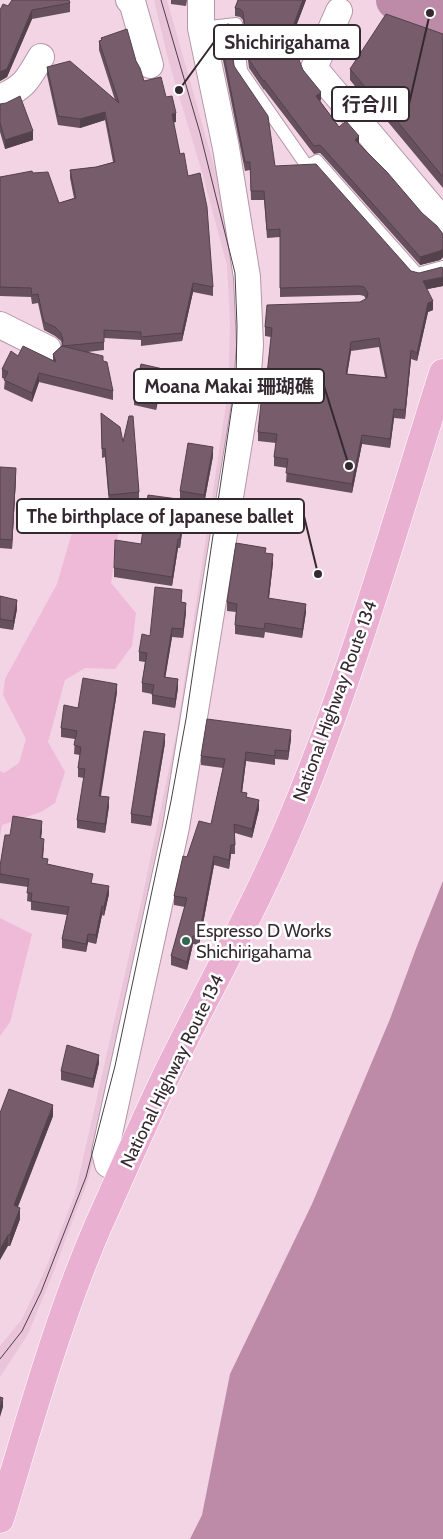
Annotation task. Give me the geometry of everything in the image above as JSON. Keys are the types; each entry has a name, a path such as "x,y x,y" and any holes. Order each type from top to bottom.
{"highway":[{"name":"National Highway Route 134","path":"0,1520 56,1337 96,1230 167,1074 252,908 293,817 324,741 359,638 443,373"}],"street":[{"path":"129,0 133,5 150,65"},
{"path":"122,1172 108,1164 106,1152 176,827 192,736 246,399 253,306 226,148 201,28 201,0"},
{"path":"339,11 314,68 443,220"},
{"path":"0,98 13,92 26,82 41,57"},
{"path":"0,325 48,349"}],"lane":[{"path":"201,28 236,24 241,71 307,166 317,161 417,274 443,267"}],"shaded area":[{"path":"154,0 167,0 226,208 238,270 238,391 187,734 109,1105 87,1183 53,1273 28,1334 0,1377 0,1346 22,1319 46,1268 75,1194 143,894 177,730 228,391 230,324 227,265 168,59"},
{"path":"81,502 120,521 111,583 136,613 132,646 115,669 85,668 65,680 48,742 65,772 55,803 41,812 2,825 0,836 0,771 4,773 19,763 26,739 3,695 5,679 57,584"},
{"path":"443,881 443,1539 190,1539 202,1515 230,1374 312,1204 390,1019"},
{"path":"0,918 32,934 10,1022 0,1036"}],"building":[{"path":"12,0 69,0 70,3 32,10 7,69 0,72 0,10 3,4 8,6"},
{"path":"238,0 303,0 286,45 321,92 316,96 339,127 346,121 359,136 355,140 387,172 422,213 437,226 443,234 443,249 420,257 323,148 320,145 314,146 249,60 243,12 235,8"},
{"path":"386,14 443,34 443,177 378,98 376,100 350,69"},
{"path":"229,24 234,66 268,116 275,166 316,164 411,271 419,273 442,267 443,269 443,277 423,281 433,301 428,303 417,353 411,350 405,410 394,409 390,439 362,435 352,484 286,473 288,459 274,457 277,434 258,432 263,384 266,384 272,328 265,327 267,305 360,302 367,298 368,293 364,287 360,286 280,288 280,229 267,230 264,191 251,191 250,162 245,162 218,26","holes":["379,338 387,378 346,374 351,342"]},
{"path":"127,29 144,81 161,77 166,97 172,96 176,113 172,114 180,154 184,153 188,176 200,173 207,207 213,287 193,283 182,333 141,337 141,332 104,330 104,342 62,346 61,333 55,327 44,322 38,294 32,295 31,288 0,287 0,177 32,171 33,173 48,172 59,203 76,198 70,170 96,167 115,162 105,112 80,119 58,116 47,67 70,61 119,103 99,41 102,40 101,38"},
{"path":"20,96 33,131 5,140 0,123 0,104"},
{"path":"23,346 56,362 53,354 62,346 103,356 103,361 107,362 113,391 39,373 32,393 4,380 8,372 2,369 11,351 18,356"},
{"path":"141,364 163,369 156,401 134,396"},
{"path":"101,413 120,427 123,442 129,416 133,416 139,492 109,495 105,448 102,449"},
{"path":"188,443 213,447 204,495 180,491"},
{"path":"0,467 16,468 12,540 0,539"},
{"path":"148,495 185,500 180,539 178,539 172,577 114,568 115,540 141,544"},
{"path":"236,543 266,548 265,553 273,554 268,598 306,604 302,629 265,623 264,629 235,625 237,604 227,602"},
{"path":"155,587 182,590 181,602 186,603 183,629 172,628 164,677 178,679 175,699 152,695 154,685 142,683 147,653 139,652 142,634 150,636"},
{"path":"0,596 17,600 13,621 0,619"},
{"path":"83,678 117,684 99,796 109,797 105,824 77,820 85,769 78,768 81,747 74,745 77,731 61,728 64,705 78,708"},
{"path":"207,719 291,730 288,751 275,750 275,756 246,752 241,792 247,793 246,797 259,800 252,829 234,824 235,845 231,845 229,860 214,856 199,936 193,936 187,962 171,956 187,898 174,896 183,856 187,857 199,821 211,824 225,759 201,756"},
{"path":"144,731 165,734 151,817 131,814"},
{"path":"13,816 42,821 40,838 44,839 42,858 48,859 47,864 93,874 91,883 109,886 104,907 102,906 96,935 88,934 86,944 62,939 69,907 31,901 32,893 27,893 29,879 0,874 5,835 10,835"},
{"path":"67,1045 99,1055 93,1079 61,1071"},
{"path":"9,1089 53,1105 14,1205 20,1208 10,1235 8,1235 0,1249 0,1113"},
{"path":"0,1397 3,1398 0,1408"}],"waterway":[{"path":"396,0 443,17"}],"tram line":[{"path":"0,1359 22,1331 41,1292 86,1177 115,1066 171,801 186,719 236,379 235,273 200,133 161,0"}],"place":[{"name":"行合川","path":"430,13"},
{"name":"Shichirigahama","path":"179,90"},
{"name":"Moana Makai 珊瑚礁","path":"349,466"},
{"name":"The birthplace of Japanese ballet","path":"318,574"},
{"name":"Espresso D Works Shichirigahama","path":"186,941"}]}
